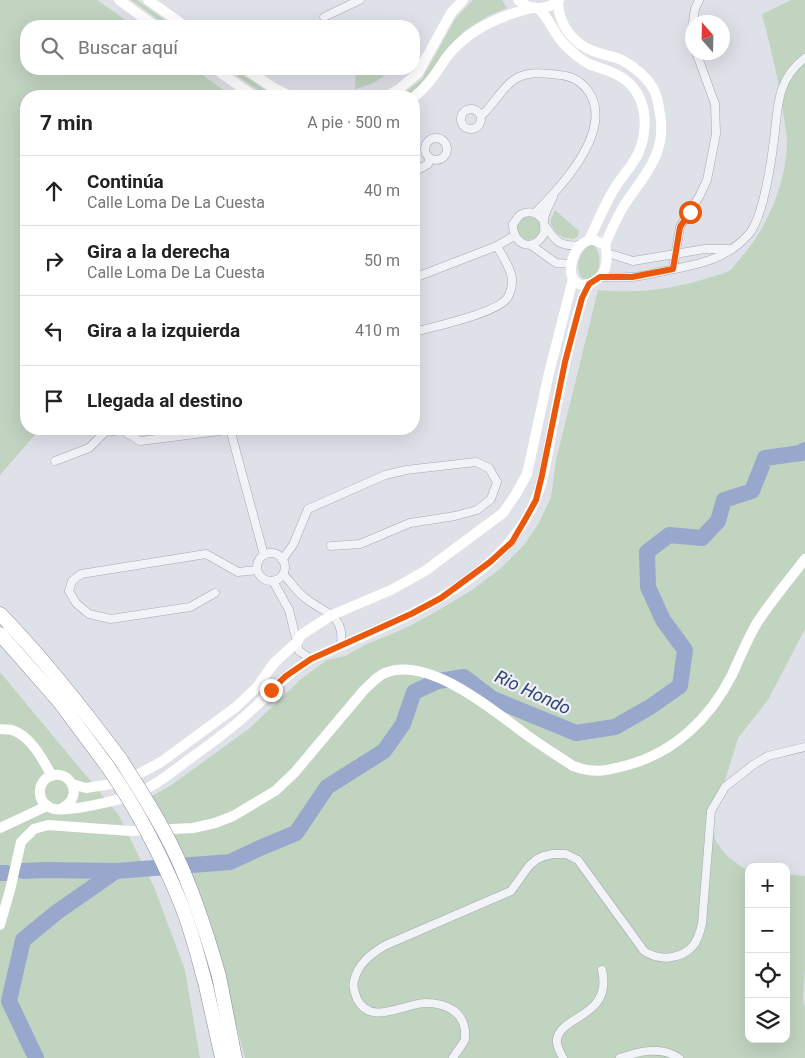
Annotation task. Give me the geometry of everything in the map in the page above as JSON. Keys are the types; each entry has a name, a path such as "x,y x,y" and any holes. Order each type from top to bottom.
{"highway":[{"path":"0,614 20,634 70,692 120,760 147,801 175,853 200,913 219,976 235,1058"},
{"path":"0,634 58,700 108,767 124,791 154,846 180,900 194,943 222,1058"}],"main road":[{"path":"119,0 147,20"},
{"path":"148,0 176,20"},
{"path":"420,69 451,13 463,0"},
{"path":"72,784 86,788 124,782 161,762 236,707 257,686 274,663 297,642 301,635 332,615 391,590 425,571 503,513 516,494 527,474 549,374 573,279 571,264 574,255 584,243 612,194 638,155 645,125 643,108 638,92 629,83 607,69 590,64 566,47 547,18 535,8 518,0"},
{"path":"420,92 428,85 447,58 466,36 514,12 547,8 559,0"},
{"path":"559,0 560,16 564,26 579,43 592,51 622,60 647,79 655,92 662,123 658,152 652,165 618,216 606,249 605,269 600,277 589,284 581,285 573,279"},
{"path":"224,75 245,90"},
{"path":"254,75 278,90"},
{"path":"398,90 416,75"},
{"path":"584,243 594,240 606,249"},
{"path":"62,808 72,800 74,791 72,784 64,776 52,776 45,780 40,791 41,799 46,806 54,809 94,805 140,792 170,774 206,747 256,706 286,676 311,659 411,614 441,598 490,562 512,542 536,500 565,362 582,298 589,284"},
{"path":"0,925 22,842 34,830 48,825 130,831 193,828 215,823 233,816 275,791 295,772 375,679 385,673 416,670 453,684 573,766 587,771 600,772 639,762 667,749 684,737 708,712 731,676 758,622 805,559"},
{"path":"0,729 12,730 26,738 42,758 52,776"},
{"path":"0,828 46,806"}],"street":[{"path":"324,17 360,0"},
{"path":"694,15 699,0"},
{"path":"600,277 632,277 706,263 733,249 750,234 763,200 774,140 776,109 782,86 797,64 805,58"},
{"path":"673,269 680,227 707,180 716,134 715,104 699,60"},
{"path":"481,116 491,108 507,85 529,74 564,75 574,78 583,85 593,99 596,107 595,128 579,159 555,191 535,213"},
{"path":"420,169 428,164 430,159"},
{"path":"555,191 544,223 545,231 540,240 531,244 521,243 514,236 513,224 515,219 525,212 535,213 544,223 559,243 568,246 584,243"},
{"path":"420,276 497,246 514,236"},
{"path":"531,244 556,263 571,264"},
{"path":"420,330 472,316 496,306 508,298 513,281 508,266 497,246"},
{"path":"606,249 633,261 705,249 733,249"},
{"path":"55,461 88,448 102,435"},
{"path":"130,435 140,441 186,435"},
{"path":"234,435 264,555"},
{"path":"282,560 293,545 308,509 385,475 406,470 476,462 490,468 497,482 491,499 478,510 455,516 410,523 360,544 331,546"},
{"path":"215,593 190,607 111,619 89,614 76,603 69,590 72,580 81,574 206,554 238,572 257,570"},
{"path":"264,555 277,555 282,560 283,574 279,579 273,581 266,580 260,576 257,570 258,562 264,555"},
{"path":"283,574 304,597 332,615 340,626 342,635 341,645"},
{"path":"273,581 289,610 299,652 311,659"},
{"path":"453,1058 465,1038 464,1023 457,1012 442,1005 425,1003 378,1013 368,1012 360,1004 355,994 353,983 357,970 373,952 511,891 536,859 553,854 566,854 578,860 644,951 650,955 662,958 673,957 685,952 693,946 699,936 702,924 712,811 717,798 725,787 768,756 805,747"},
{"path":"563,1058 557,1046 558,1035 563,1028 599,1001 604,979 602,970"},
{"path":"620,1058 650,1050 668,1053 679,1058"}],"green space":[{"path":"0,0 97,0 125,20 20,20 20,75 202,75 224,90 20,90 20,435 35,435 0,475"},
{"path":"131,0 137,0 165,20 159,20"},
{"path":"473,0 502,0 507,8 488,16 464,31 443,55 424,82 415,90 408,90 422,79 455,19"},
{"path":"791,0 805,0 805,629 768,700 738,738 713,820 715,840 726,855 745,868 745,1043 790,1043 790,874 805,876 805,969 803,999 805,1008 805,1058 245,1058 232,1009 150,797 170,786 250,728 301,679 327,660 345,656 365,645 408,627 439,610 472,590 501,568 524,545 539,523 551,497 556,460 598,290 641,291 683,285 727,272 749,248 773,205 783,174 787,142 778,80 762,14"},
{"path":"236,75 243,75 265,90 258,90"},
{"path":"356,75 384,75 370,84 355,89"},
{"path":"555,210 579,231 578,236 574,239 569,239 556,232 550,221"},
{"path":"529,216 538,219 541,228 538,237 529,240 520,237 517,228 520,219"},
{"path":"590,244 594,245 599,255 599,267 594,276 589,279 583,279 578,270 578,265 580,256"},
{"path":"0,672 118,814 154,887 185,970 200,1058 0,1058"}],"waterway":[{"name":"Rio Hondo","path":"23,871 116,871 230,862 296,833 327,787 384,751 403,724 414,692 438,681 464,677 493,699 576,733 615,727 650,707 680,686 685,650 663,620 648,587 647,552 669,535 702,538 718,521 724,500 752,491 765,458 801,453 805,450"},
{"path":"36,1058 9,1001 23,940 57,912 116,871"},
{"path":"0,873 6,873"}],"route":[{"path":"271,690 286,676 311,659 411,614 441,598 490,562 512,542 536,500 565,362 582,298 589,284 600,277 632,277 673,269 680,227 690,212"}]}
